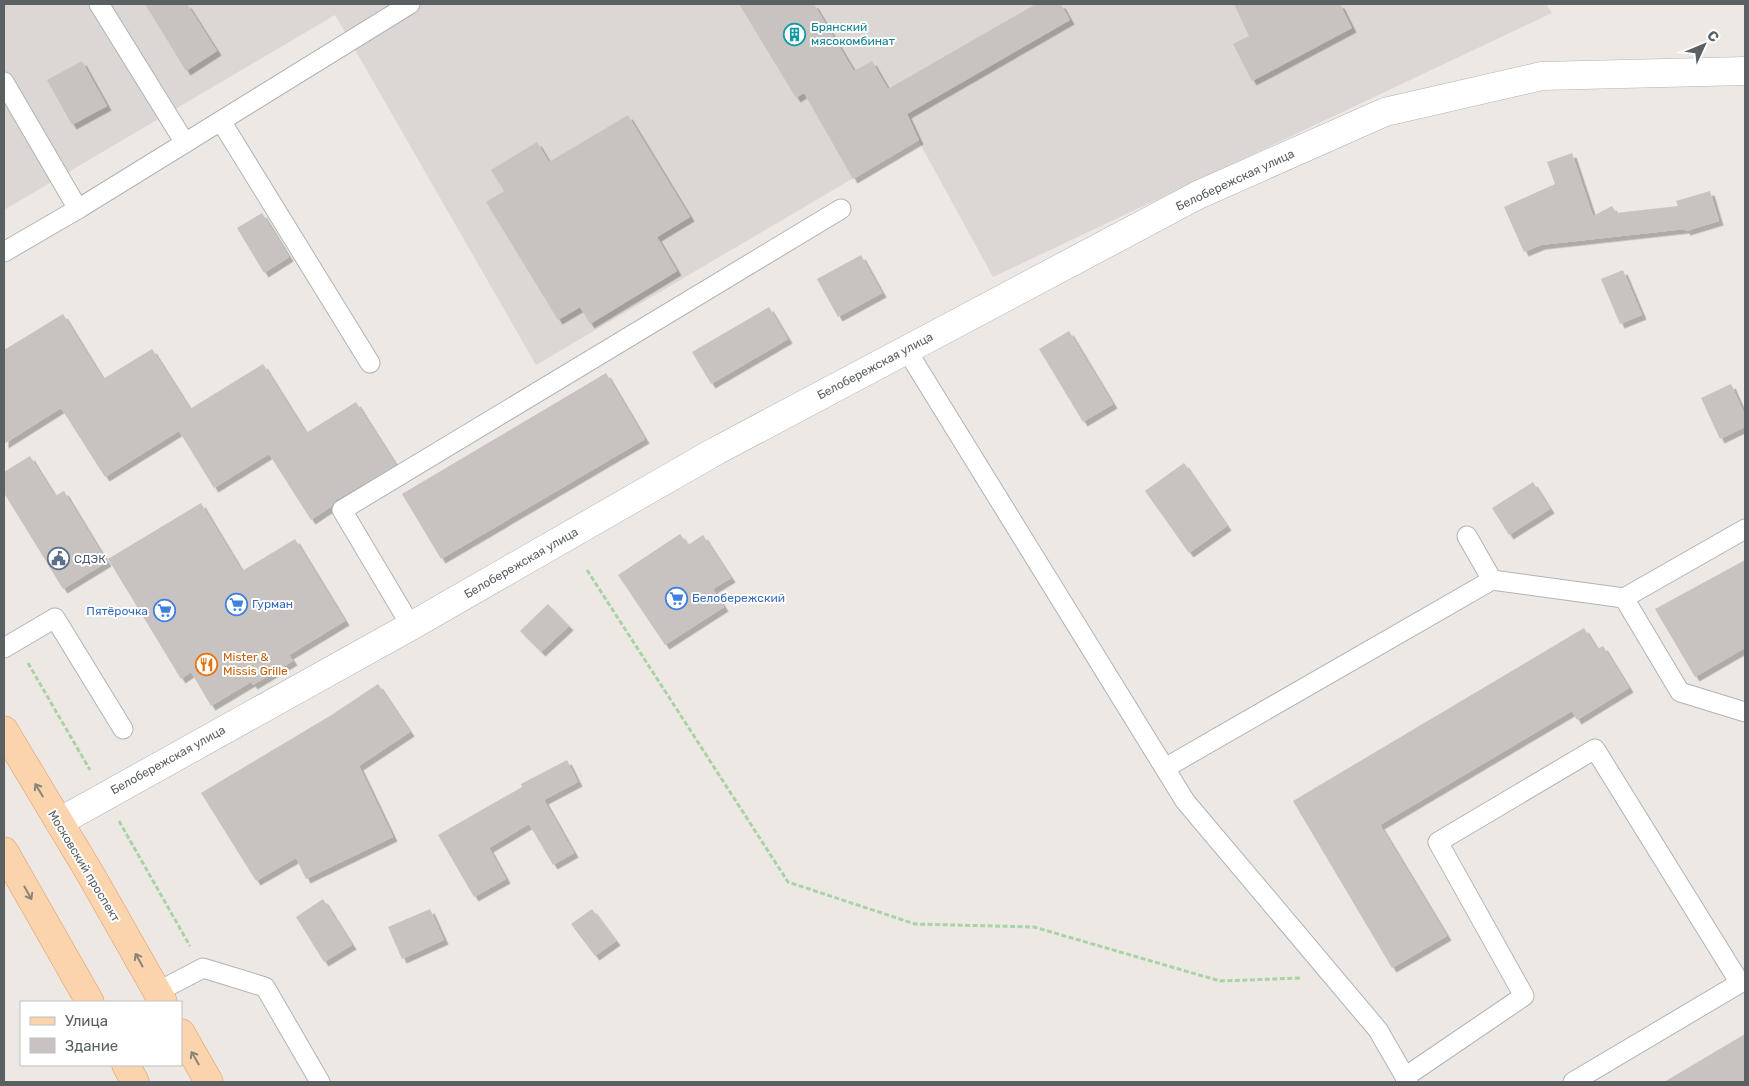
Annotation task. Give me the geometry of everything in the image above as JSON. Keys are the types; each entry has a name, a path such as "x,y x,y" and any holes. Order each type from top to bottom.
{"main road":[{"name":"Московский проспект","path":"4,730 160,997"},
{"path":"4,851 89,1001"},
{"path":"182,1035 209,1082"},
{"path":"127,1066 135,1082"}],"street":[{"name":"Белобережская улица","path":"59,822 411,626 716,451 1198,195 1385,112 1542,76 1745,71"}],"lane":[{"path":"99,4 185,143"},
{"path":"4,252 78,209 410,4"},
{"path":"4,82 78,209"},
{"path":"221,121 370,363"},
{"path":"411,626 342,510 841,209"},
{"path":"906,349 1185,801 1378,1030 1406,1080 1524,996 1438,842 1595,749 1743,982 1573,1082"},
{"path":"1165,768 1492,580 1624,598 1745,529"},
{"path":"1467,536 1492,580"},
{"path":"1624,598 1680,692 1745,712"},
{"path":"4,648 55,618 123,729"},
{"path":"160,997 203,968 265,987 320,1082"}],"path":[{"path":"587,570 788,882 915,924 1034,927 1220,981 1333,976"}],"shaded area":[{"path":"4,4 1546,4 1552,13 993,277 918,140 536,365 335,15 4,210"}],"building":[{"path":"145,4 187,4 217,51 186,71"},
{"path":"739,4 814,4 854,71 872,61 888,89 1036,4 1061,4 1070,20 907,114 919,140 853,179 804,93 796,98"},
{"path":"1234,4 1340,4 1352,28 1252,81 1233,44 1249,36"},
{"path":"82,61 107,106 72,125 47,80"},
{"path":"628,115 690,217 657,237 677,271 590,324 580,307 558,320 486,202 504,191 491,170 537,142 549,162"},
{"path":"1572,153 1593,216 1612,206 1616,213 1678,206 1676,201 1710,191 1719,221 1686,231 1685,229 1541,245 1524,252 1504,207 1555,184 1547,162"},
{"path":"262,213 289,257 264,273 237,228"},
{"path":"861,255 882,293 838,317 817,279"},
{"path":"1623,270 1642,315 1620,324 1601,279"},
{"path":"769,307 788,339 711,384 692,352"},
{"path":"63,314 103,379 152,349 190,409 263,364 306,433 356,402 396,465 336,500 332,506 311,520 269,454 214,488 179,431 105,477 61,408 4,444 4,350"},
{"path":"1069,331 1113,404 1083,422 1039,349"},
{"path":"606,373 645,439 441,559 402,494"},
{"path":"1731,384 1745,415 1745,427 1720,439 1701,398"},
{"path":"30,456 55,496 64,491 107,562 63,589 4,493 4,472"},
{"path":"1184,463 1227,526 1189,553 1145,491"},
{"path":"1533,482 1550,509 1509,535 1492,508"},
{"name":"Гурман","path":"201,503 242,571 295,539 345,621 289,655 293,661 253,685 251,682 211,706 191,672 181,679 108,559"},
{"name":"Белобережский","path":"680,534 688,545 703,535 731,578 713,589 724,607 665,645 618,575"},
{"path":"1745,560 1745,648 1695,677 1655,609"},
{"path":"548,604 569,626 541,652 520,631"},
{"path":"1584,628 1597,649 1603,646 1629,688 1577,720 1572,711 1380,825 1447,936 1392,968 1293,801"},
{"path":"378,684 410,732 359,766 393,837 306,879 296,858 256,881 201,793 333,714"},
{"path":"567,760 578,782 544,800 574,853 553,865 529,824 489,848 506,879 474,897 438,835 522,787 521,784"},
{"path":"323,899 352,945 324,962 296,917"},
{"path":"430,909 444,940 402,959 388,927"},
{"path":"592,909 616,941 595,956 571,924"},
{"path":"1745,1034 1745,1082 1664,1082"}],"place":[{"name":"Брянский мясокомбинат","path":"795,34"},
{"name":"СДЭК","path":"58,559"},
{"name":"Белобережский","path":"676,598"},
{"name":"Гурман","path":"236,604"},
{"name":"Пятёрочка","path":"164,611"},
{"name":"Mister & Missis Grille","path":"207,664"}]}
